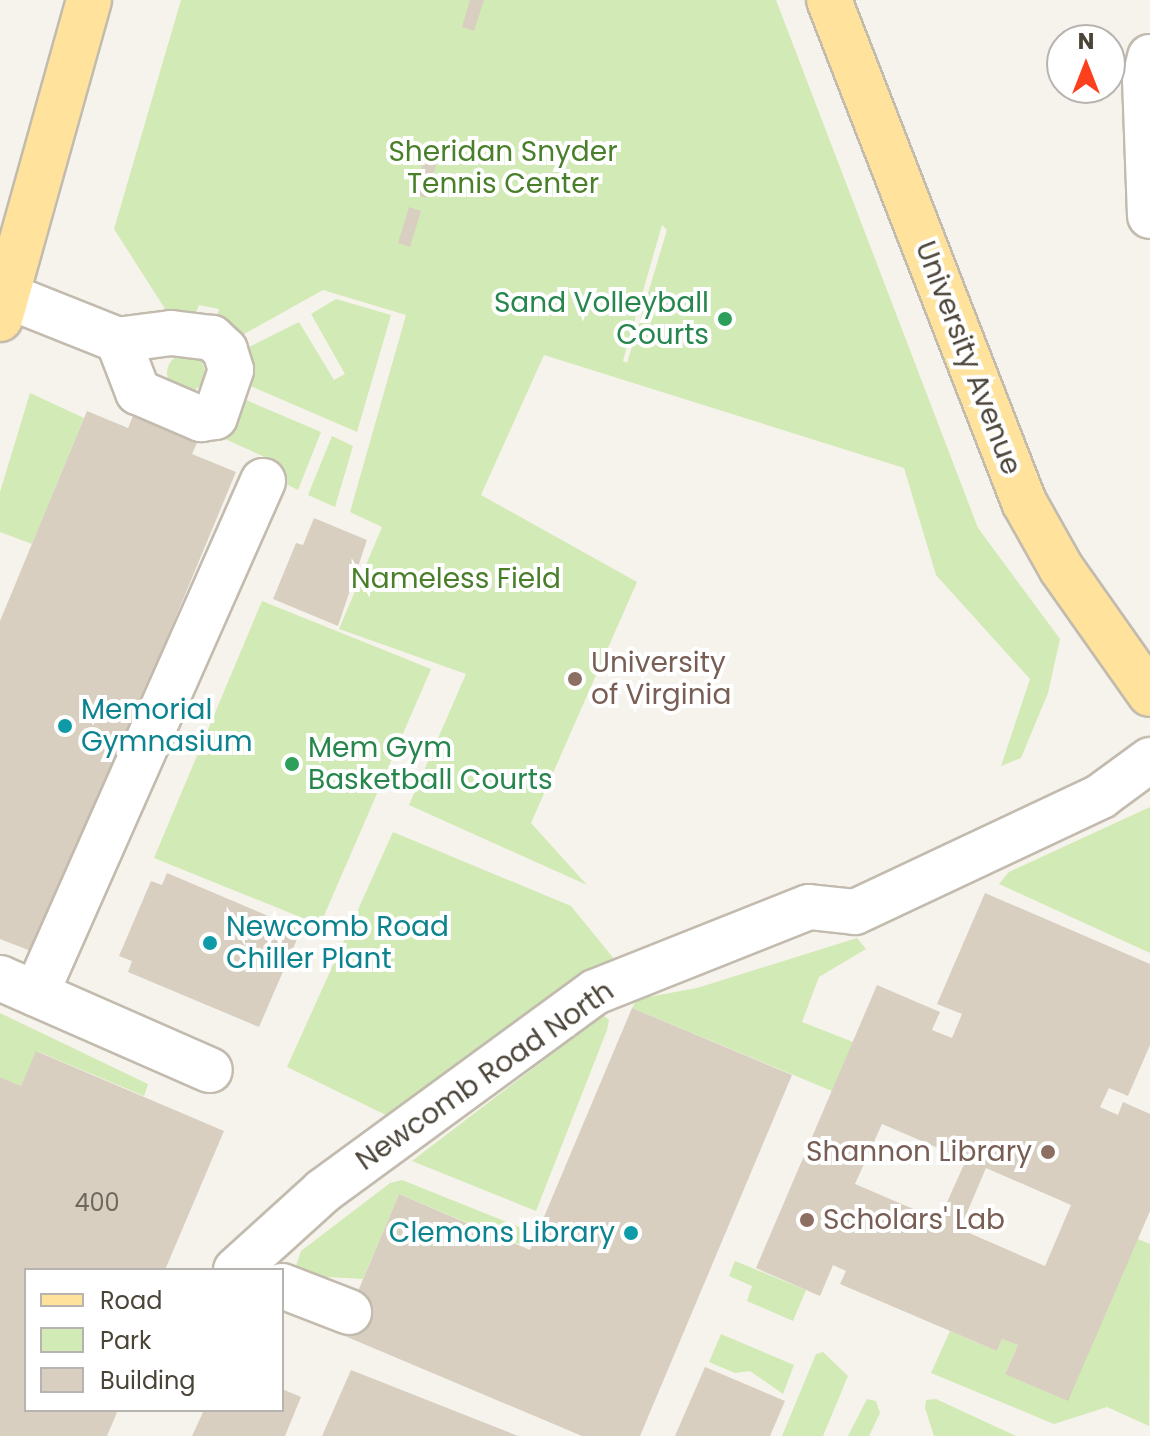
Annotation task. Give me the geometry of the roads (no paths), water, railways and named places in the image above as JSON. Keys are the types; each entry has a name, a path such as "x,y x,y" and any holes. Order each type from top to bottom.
{"main road":[{"name":"University Avenue","path":"829,0 1024,502 1061,568 1150,694"},
{"path":"2,302 82,1"}],"street":[{"path":"1150,57 1145,139 1150,216"},
{"path":"2,302 118,340"},
{"path":"210,1070 18,986 263,481"},
{"name":"Newcomb Road North","path":"239,1268 323,1191 595,992 809,907 855,912 1101,796 1150,760"},
{"path":"284,1287 349,1312"}],"place":[{"name":"Sand Volleyball Courts","path":"725,319"},
{"name":"University of Virginia","path":"575,679"},
{"name":"Memorial Gymnasium","path":"65,726"},
{"name":"Mem Gym Basketball Courts","path":"292,764"},
{"name":"Newcomb Road Chiller Plant","path":"210,943"},
{"name":"Shannon Library","path":"1048,1152"},
{"name":"Scholars' Lab","path":"807,1220"},
{"name":"Clemons Library","path":"631,1233"}],"park label":[{"name":"Sheridan Snyder Tennis Center","path":"503,168"},
{"name":"Nameless Field","path":"456,579"}]}
